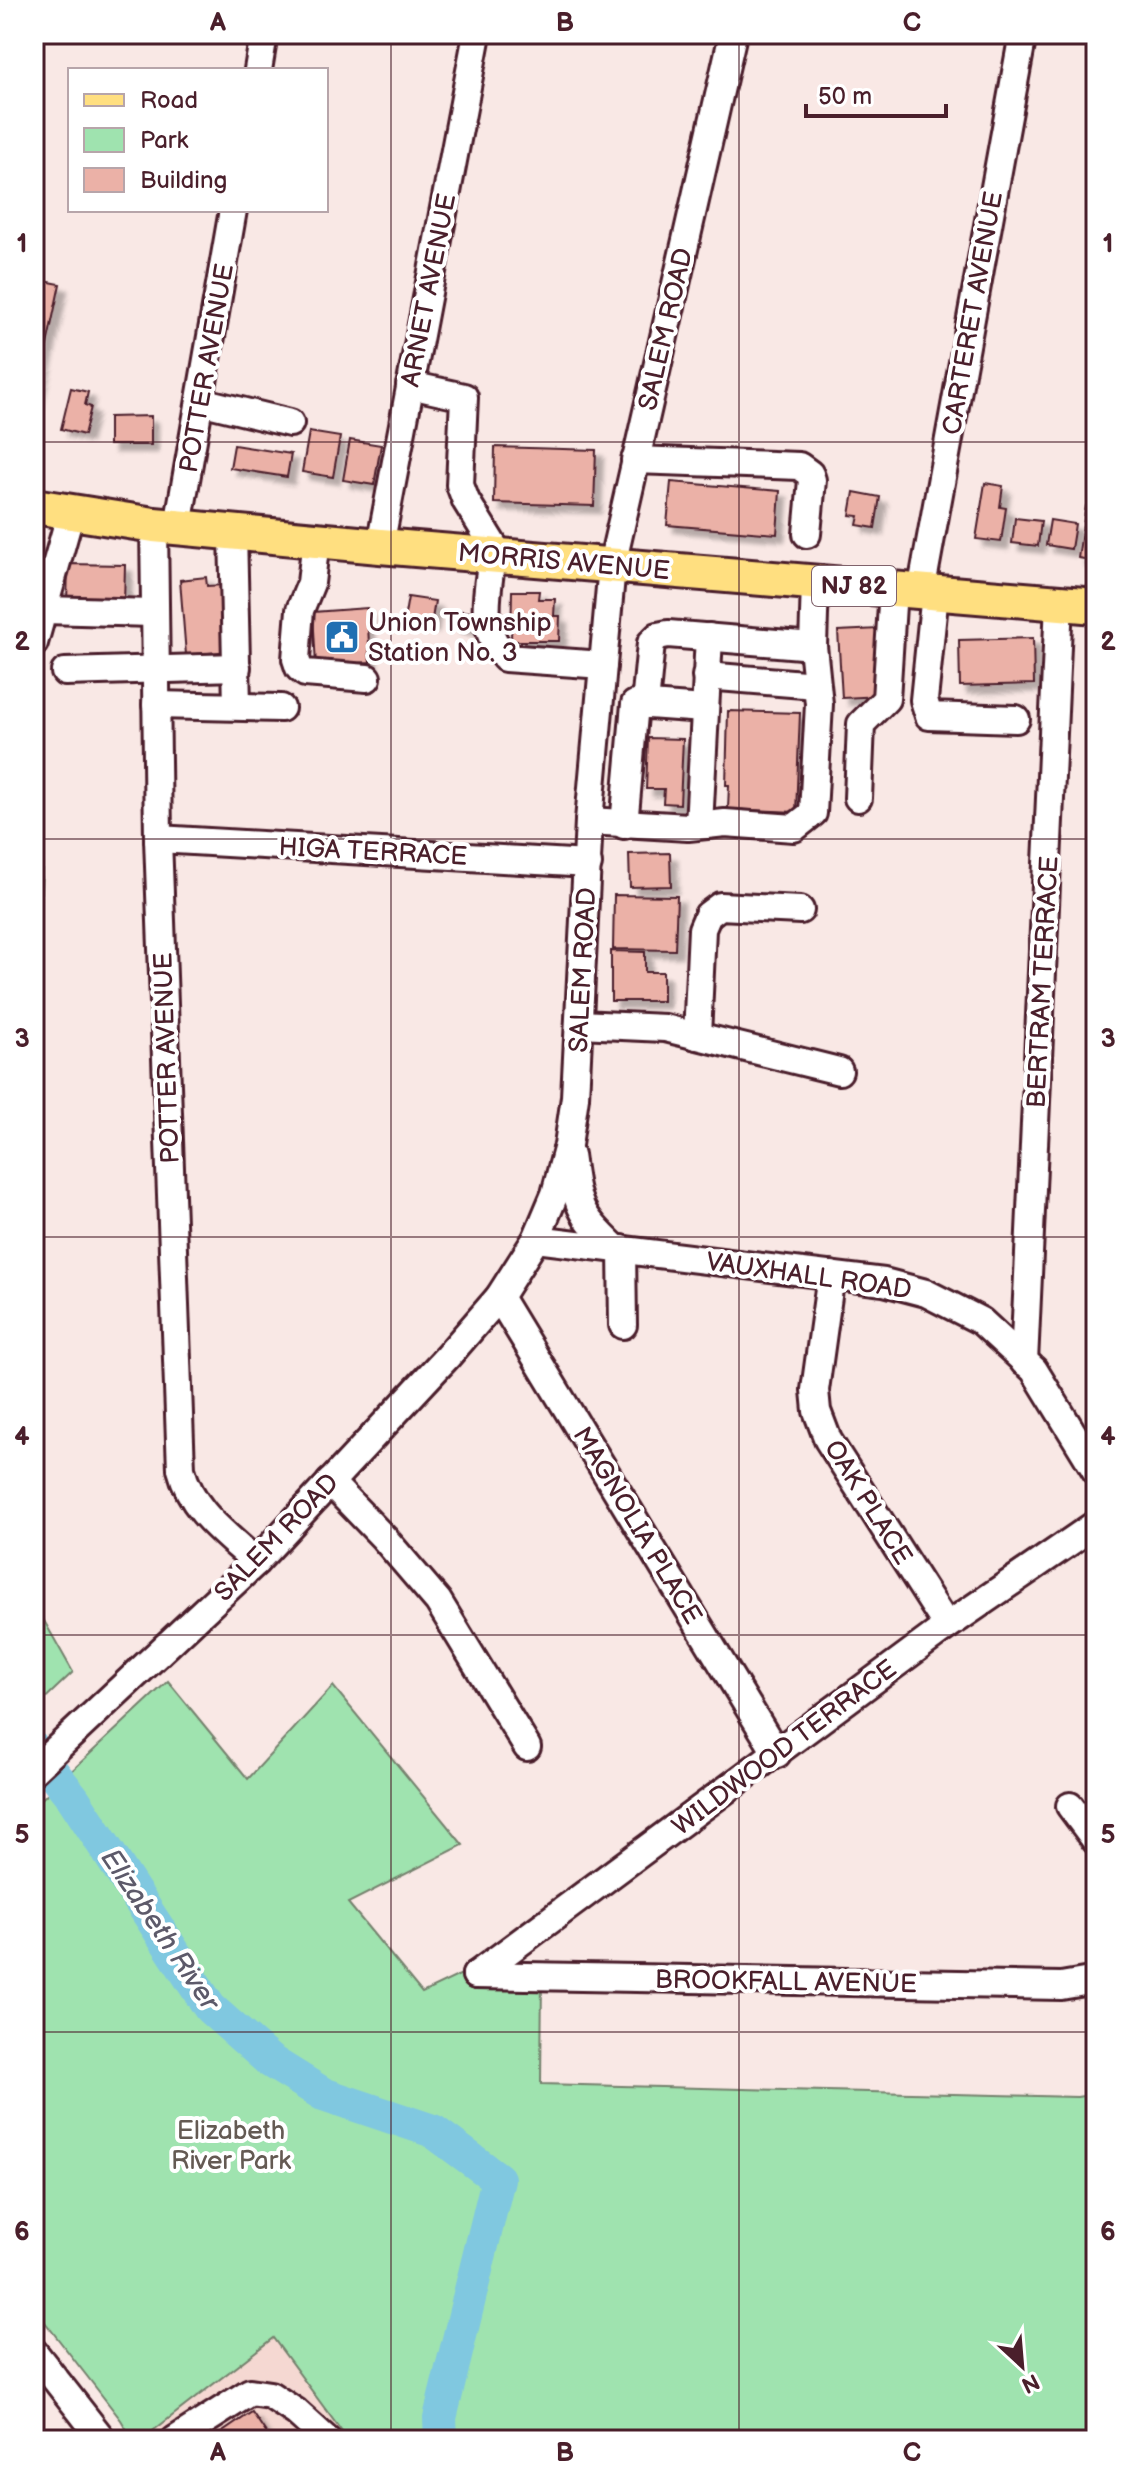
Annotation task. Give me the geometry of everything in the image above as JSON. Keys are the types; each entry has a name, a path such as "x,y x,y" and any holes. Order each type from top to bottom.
{"main road":[{"name":"MORRIS AVENUE","path":"34,506 166,526 1096,606"}],"street":[{"path":"258,68 264,34"},
{"name":"ARNET AVENUE","path":"380,546 477,34"},
{"name":"SALEM ROAD","path":"34,1770 256,1562 447,1357 499,1297 536,1239 555,1194 568,1145 575,1097 589,821 612,565 733,34"},
{"name":"CARTERET AVENUE","path":"916,591 1023,34"},
{"name":"POTTER AVENUE","path":"233,212 200,401 166,526 153,613 181,1469 186,1489 197,1507 256,1562"},
{"path":"410,385 464,397 460,485 496,556 485,621 490,637 505,658 603,665"},
{"path":"200,401 290,423"},
{"path":"635,460 799,466 810,474 812,480 807,534"},
{"path":"34,643 71,512"},
{"path":"233,532 237,706"},
{"path":"316,539 311,583 300,610 296,659 299,668 305,673 367,678"},
{"path":"589,821 624,825 725,823 794,828 813,813 819,704 813,646 815,583"},
{"path":"916,591 924,700 929,716 1016,719"},
{"path":"858,798 861,724 886,699 916,591"},
{"name":"BERTRAM TERRACE","path":"1024,1362 1059,603"},
{"path":"44,610 153,613"},
{"path":"624,825 640,704 651,643 658,636 668,634 813,646"},
{"path":"699,825 709,637"},
{"path":"65,672 237,667"},
{"path":"706,676 816,685"},
{"path":"640,704 704,709"},
{"path":"156,705 281,708"},
{"name":"HIGA TERRACE","path":"158,839 588,864"},
{"path":"697,1036 702,929 708,915 720,906 800,910"},
{"path":"579,1024 665,1028 839,1071"},
{"path":"568,1145 576,1200 592,1226 619,1249 623,1325"},
{"name":"VAUXHALL ROAD","path":"536,1239 884,1282 926,1293 981,1321 1034,1370 1096,1471"},
{"name":"OAK PLACE","path":"831,1275 815,1390 817,1411 828,1440 947,1626"},
{"name":"MAGNOLIA PLACE","path":"499,1297 777,1754"},
{"path":"330,1482 438,1601 527,1747"},
{"name":"WILDWOOD TERRACE","path":"476,1975 947,1626 1096,1524"},
{"path":"1070,1806 1096,1841"},
{"name":"BROOKFALL AVENUE","path":"476,1975 1061,1986 1096,1980"},
{"path":"34,2352 98,2438"},
{"path":"175,2440 250,2392 270,2395 296,2412 327,2440"}],"shaded area":[{"path":"273,2337 348,2440 141,2440"}],"green space":[{"path":"34,797 45,799 34,1047"},
{"path":"34,1603 73,1672 34,1709"},
{"name":"Elizabeth River Park","path":"168,1681 248,1779 333,1686 463,1845 348,1903 422,1993 493,1959 542,1975 541,2084 1077,2097 1096,2094 1096,2440 348,2440 273,2338 141,2440 133,2440 34,2308 34,1806"}],"building":[{"path":"34,279 60,284 34,406"},
{"path":"71,388 88,392 85,405 91,407 84,435 61,429"},
{"path":"151,416 151,445 109,445 109,417"},
{"path":"309,432 340,437 333,477 302,472"},
{"path":"350,440 381,445 374,485 343,480"},
{"path":"234,445 291,454 287,477 230,468"},
{"path":"495,447 596,450 594,506 494,503"},
{"path":"671,482 780,491 777,534 667,525"},
{"path":"985,483 1003,486 1000,507 1006,508 1001,542 976,539"},
{"path":"854,492 880,497 875,528 857,525 859,516 850,515"},
{"path":"1086,506 1096,507 1096,561 1078,558"},
{"path":"1015,518 1041,521 1038,546 1012,543"},
{"path":"1050,520 1075,524 1071,549 1046,545"},
{"path":"34,553 48,556 34,617"},
{"path":"68,564 125,565 124,605 67,604"},
{"path":"206,577 207,586 224,585 230,651 186,655 180,580"},
{"path":"512,591 539,591 538,599 555,599 554,616 560,616 559,641 511,641"},
{"path":"408,597 435,601 431,625 404,620"},
{"name":"Union Township Station No. 3","path":"367,608 370,662 316,666 313,612"},
{"path":"455,610 478,613 475,629 453,626"},
{"path":"879,629 882,696 842,698 838,631"},
{"path":"1033,638 1034,684 960,686 959,640"},
{"path":"728,711 800,713 796,812 728,809"},
{"path":"648,738 683,739 680,804 663,803 664,789 646,789"},
{"path":"670,853 671,886 630,887 629,854"},
{"path":"614,895 677,896 675,950 613,949"},
{"path":"611,951 645,952 645,972 663,972 663,1001 611,1001"},
{"path":"252,2412 271,2440 211,2440"}],"waterway":[{"name":"Elizabeth River","path":"34,1749 73,1798 210,2008 270,2061 323,2094 433,2131 498,2179 440,2418 441,2440"}],"place":[{"name":"Union Township Station No. 3","path":"342,637"}]}
